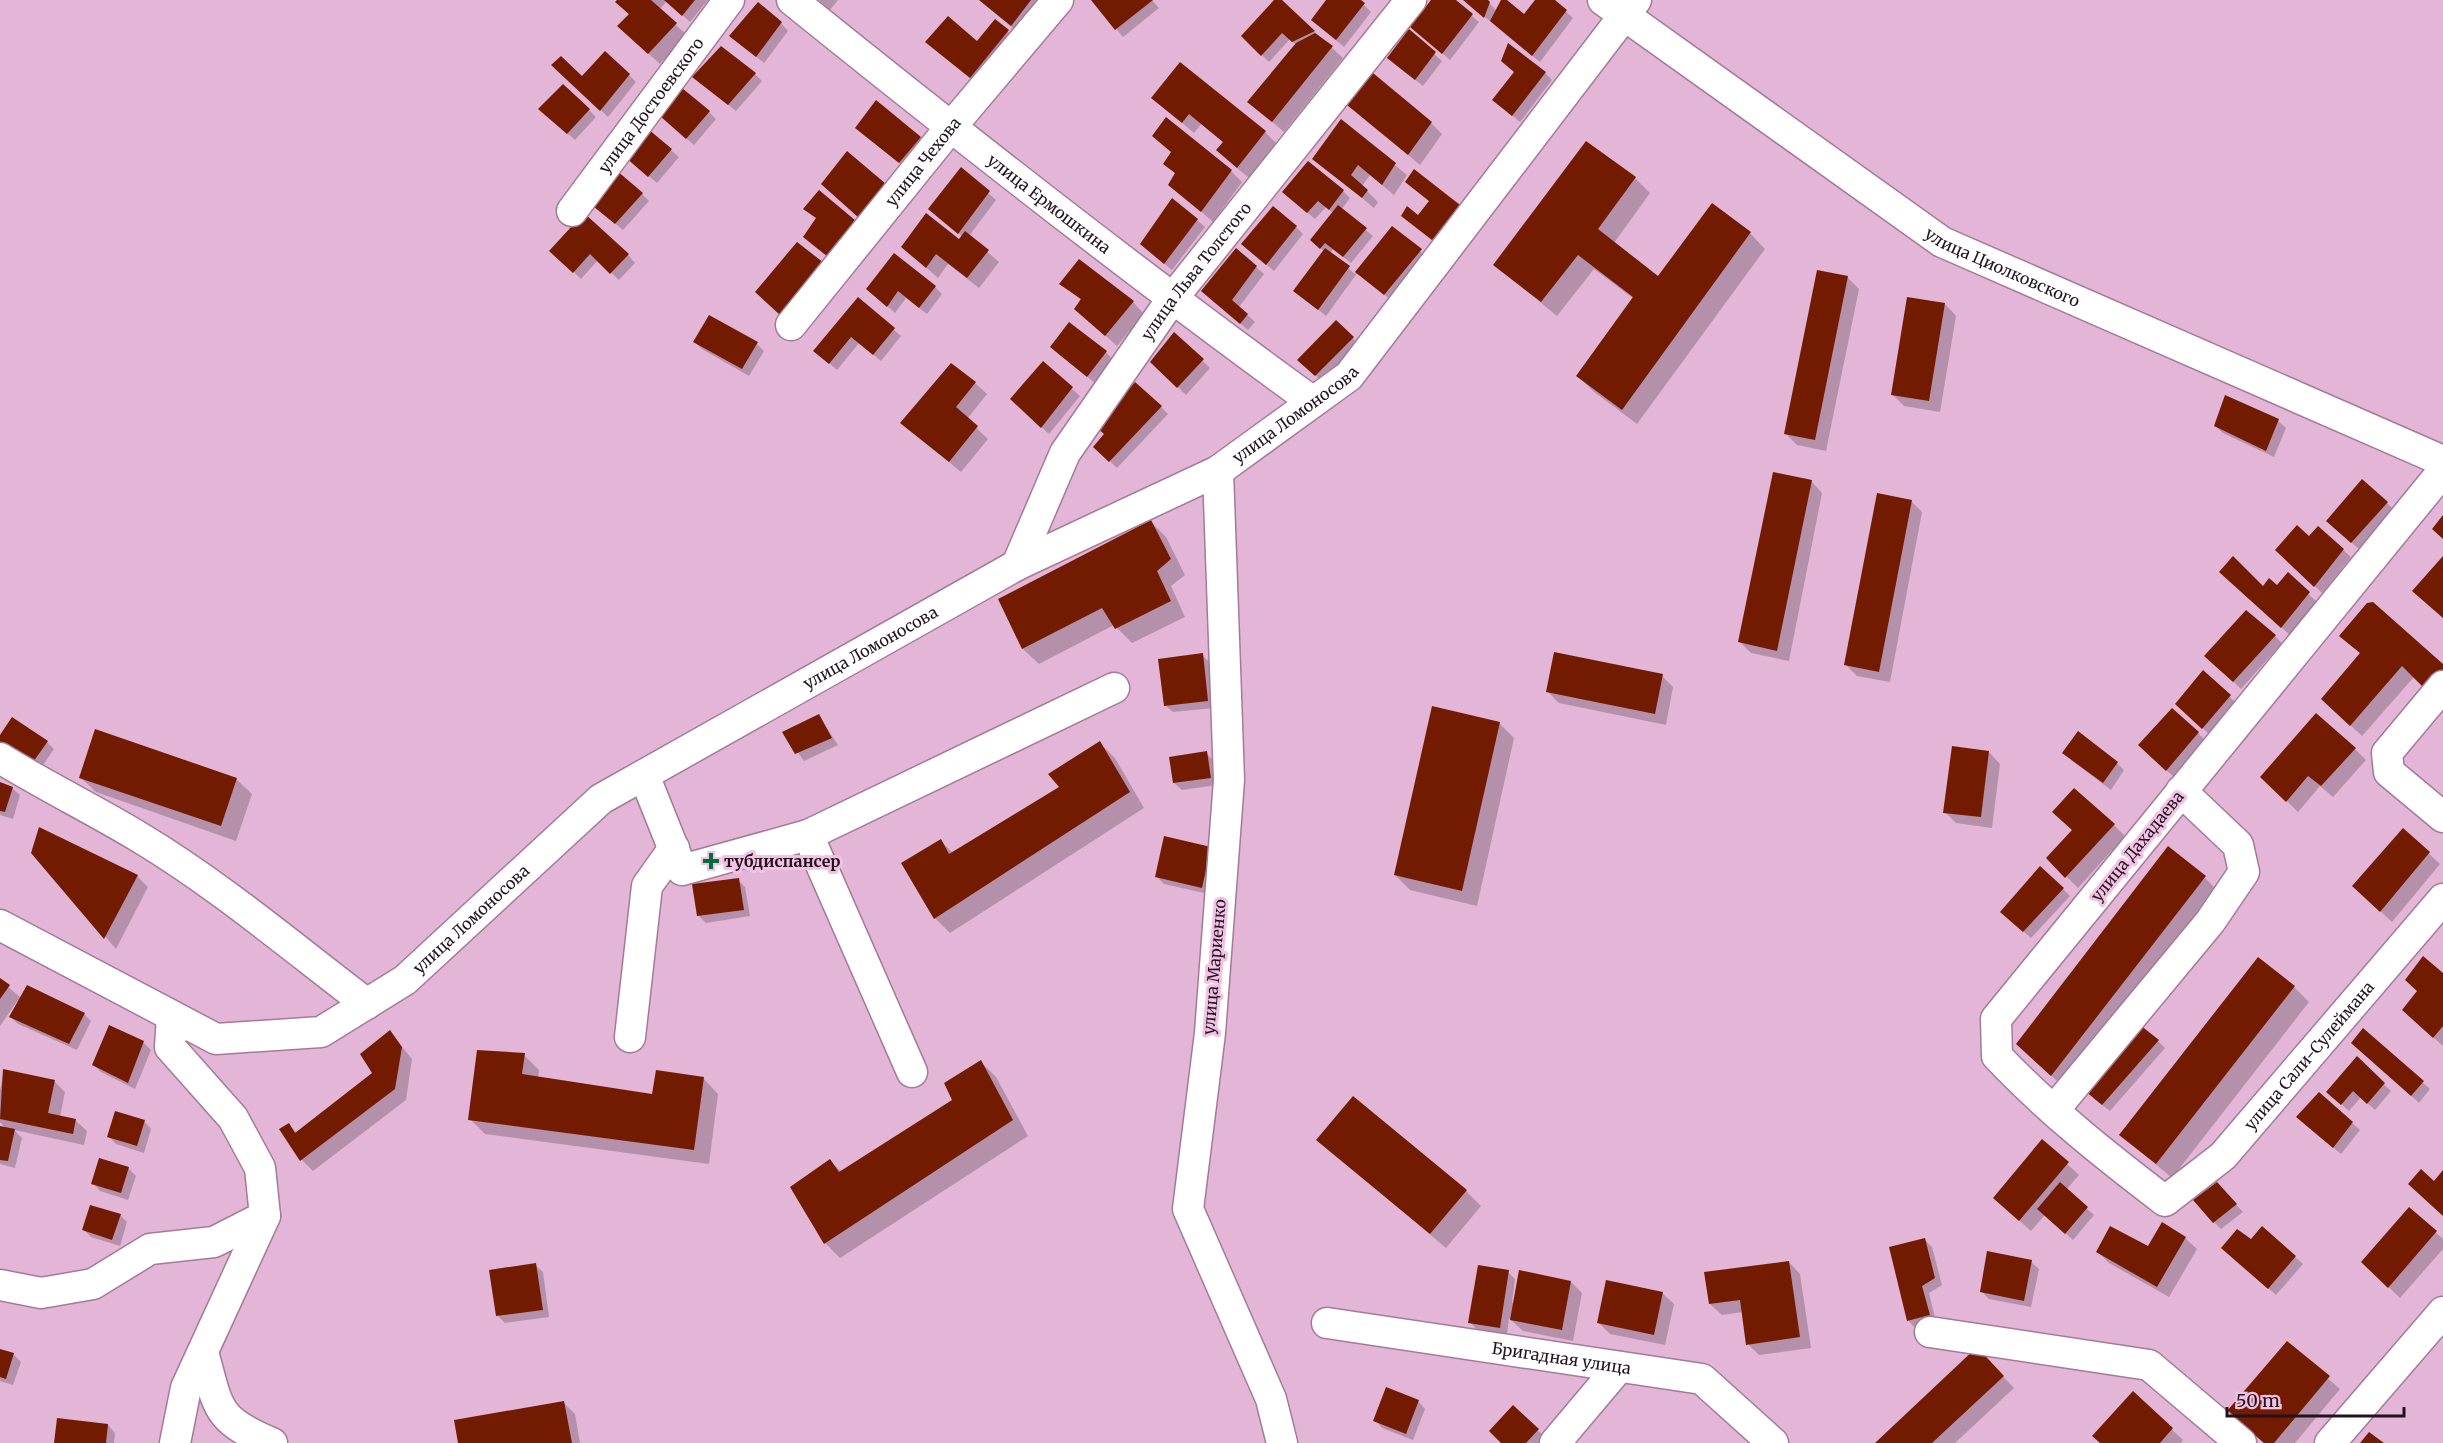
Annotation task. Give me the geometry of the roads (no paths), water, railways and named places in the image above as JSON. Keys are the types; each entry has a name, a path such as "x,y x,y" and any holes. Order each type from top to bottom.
{"street":[{"name":"улица Достоевского","path":"572,211 729,0"},
{"name":"улица Ермошкина","path":"792,0 950,128 1172,300 1313,402"},
{"name":"улица Чехова","path":"791,325 950,128 1058,0"},
{"name":"улица Льва Толстого","path":"1017,565 1065,453 1172,300 1411,0"},
{"name":"улица Ломоносова","path":"0,925 216,1040 321,1032 405,980 602,799 1017,565 1218,471 1349,376 1621,5"},
{"name":"улица Циолковского","path":"1621,5 1942,242 2443,461"},
{"name":"улица Мариенко","path":"1218,471 1229,780 1209,1033 1188,1209 1271,1399 1282,1443"},
{"name":"улица Дахадаева","path":"2165,1202 2054,1110 1997,1056 1996,1019 2443,471"},
{"path":"2443,686 2387,753 2389,772 2443,817"},
{"path":"644,775 682,870 808,835 1114,688"},
{"path":"0,758 47,787 139,837 201,878 367,1004"},
{"path":"2054,1110 2210,922 2244,872 2238,845 2181,791"},
{"path":"808,835 912,1072"},
{"path":"630,1037 647,886 674,848"},
{"name":"улица Сали-Сулеймана","path":"2165,1202 2223,1156 2443,899"},
{"path":"172,1016 170,1047 233,1118 260,1168 265,1216 186,1388 175,1443"},
{"path":"0,1285 41,1293 93,1284 150,1249 214,1242 265,1216"},
{"path":"2330,1443 2443,1312"},
{"name":"Бригадная улица","path":"1327,1323 1702,1379 1773,1443"},
{"path":"1930,1332 2149,1365 2241,1443"},
{"path":"203,1352 219,1408 239,1430 272,1443"},
{"path":"1555,1443 1619,1367"}],"place":[{"name":"тубдиспансер","path":"711,861"}]}
